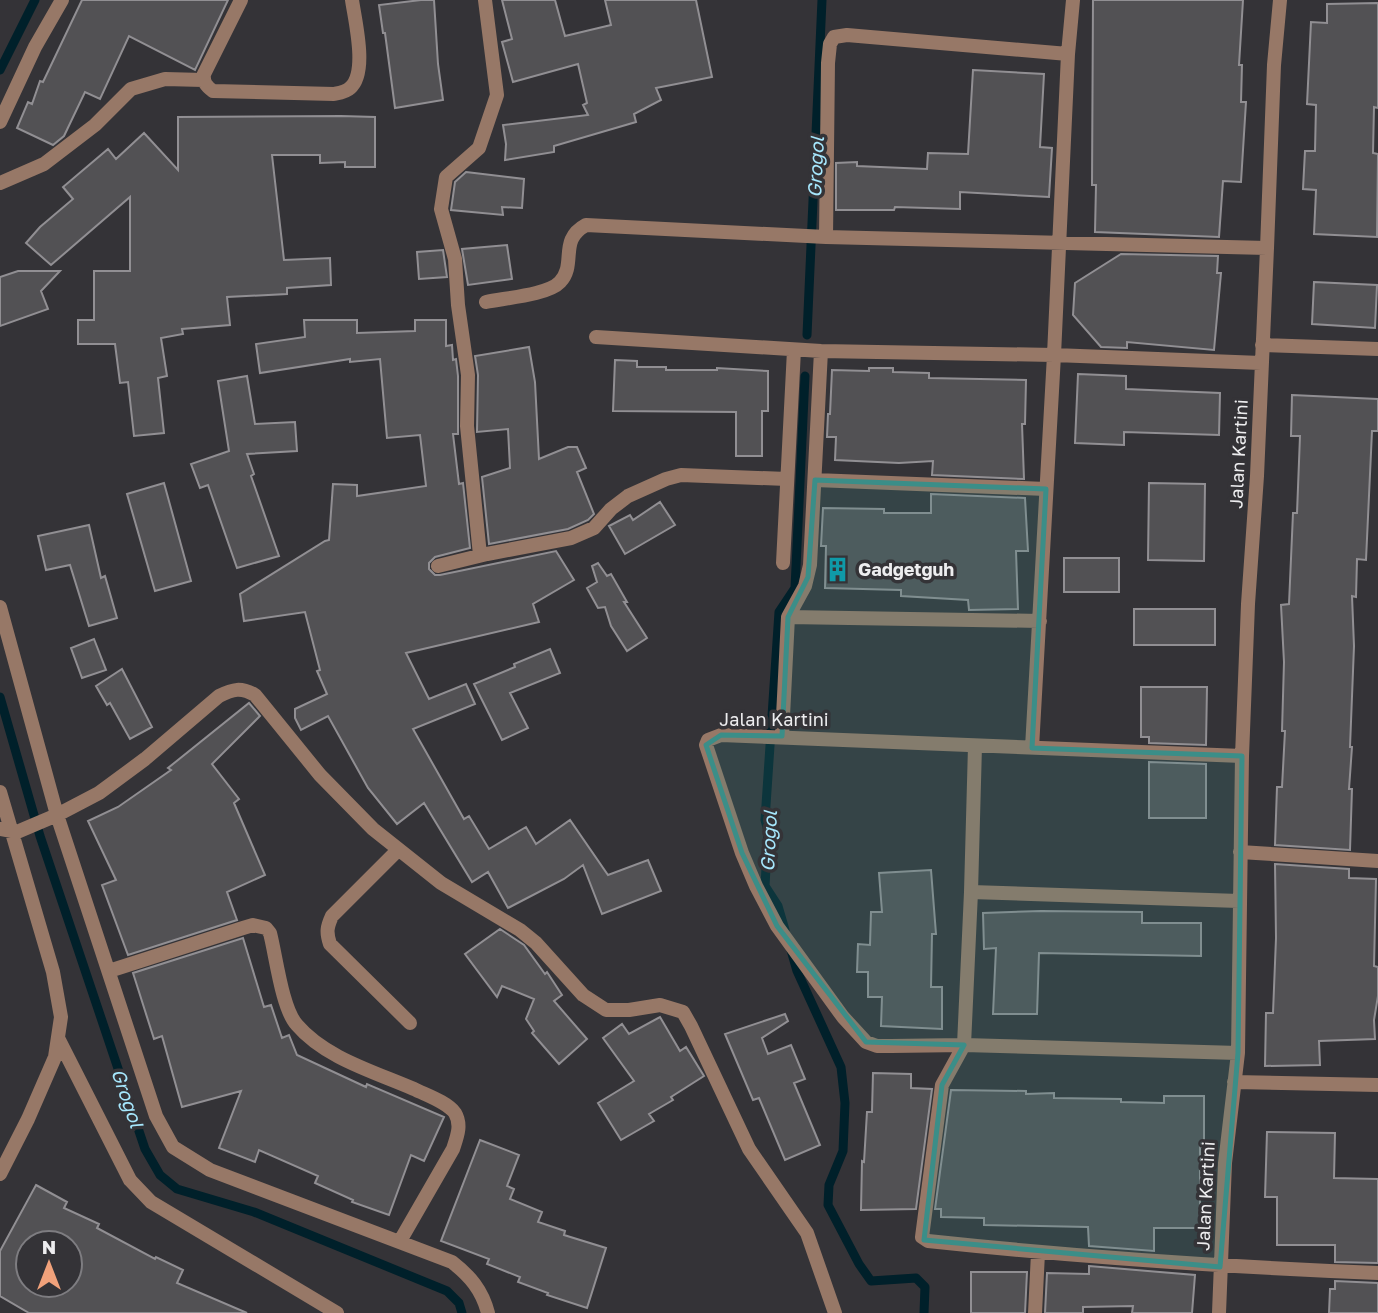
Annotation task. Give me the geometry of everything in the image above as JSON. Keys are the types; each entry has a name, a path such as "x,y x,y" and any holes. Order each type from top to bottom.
{"street":[{"path":"0,122 62,0"},
{"path":"241,0 204,74 203,80 207,87 213,90 334,94 348,90 356,81 359,69 352,0"},
{"path":"480,555 467,426 468,375 458,305 455,259 441,209 446,177 479,148 497,95 485,0"},
{"path":"1032,748 1073,0"},
{"name":"Jalan Kartini","path":"1219,1313 1225,1163 1238,1053 1242,756 1248,604 1274,65 1280,0"},
{"path":"822,237 828,63 830,44 834,37 847,35 1069,54"},
{"path":"0,183 44,163 95,125 131,89 165,79 203,80"},
{"path":"486,302 548,290 560,282 566,271 570,242 576,230 586,225 822,237 1267,248"},
{"path":"596,337 794,350 1054,355 1261,363"},
{"path":"1262,345 1378,349"},
{"path":"783,563 794,350"},
{"path":"775,736 788,617 808,577 821,351"},
{"path":"438,566 480,555 550,544 578,535 594,528 617,503 666,479 681,475 787,479"},
{"path":"815,480 1046,489"},
{"path":"0,607 55,816 156,1116 173,1147 210,1170 452,1262 469,1275 480,1290 488,1313"},
{"path":"788,617 1040,621"},
{"path":"10,832 55,816 99,793 219,696 232,690 245,689 255,695 269,711 320,775 398,850 441,883 520,930 536,943 583,995 606,1010 660,1005 682,1012 749,1149 807,1233 835,1313"},
{"name":"Jalan Kartini","path":"1238,1053 964,1045 884,1046 866,1042 844,1017 777,926 742,853 706,745 708,740 721,734 1242,756"},
{"path":"975,746 964,1045 942,1085 922,1237 928,1241 1038,1253 1220,1267 1378,1273"},
{"path":"0,792 53,972 61,1017 55,1057 29,1119 0,1174"},
{"path":"398,850 332,915 327,935 330,944 410,1023"},
{"path":"1240,852 1378,861"},
{"path":"971,892 1239,901"},
{"path":"109,971 253,925 266,928 270,933 285,1000 295,1024 314,1042 430,1097 453,1111 456,1116 458,1134 453,1149 400,1241"},
{"path":"59,1040 130,1180 151,1202 337,1313"},
{"path":"1234,1082 1378,1084"},
{"path":"1035,1313 1038,1253"}],"highlighted area":[{"path":"815,480 1046,489 1032,748 1242,756 1238,1053 1220,1267 924,1240 942,1085 964,1045 866,1042 777,926 742,853 706,745 721,735 782,736 788,617 808,577"}],"building":[{"path":"82,0 228,0 195,70 129,36 100,99 85,92 64,136 53,145 17,128 28,102 32,104 40,81 43,82"},
{"path":"434,0 443,100 395,108 379,5"},
{"path":"502,0 555,0 565,36 611,25 605,0 696,0 712,77 656,88 661,100 634,114 636,122 554,146 554,152 505,160 503,125 588,115 583,105 587,103 578,64 513,82 502,42 512,39"},
{"path":"1093,0 1243,0 1239,65 1242,65 1241,102 1246,102 1241,182 1223,181 1219,237 1095,232 1096,185 1092,185"},
{"path":"1378,3 1378,108 1374,107 1373,153 1378,154 1377,237 1314,234 1316,190 1303,189 1305,151 1315,151 1316,105 1307,104 1311,22 1327,23 1327,4"},
{"path":"973,70 1044,74 1040,147 1052,148 1049,197 960,192 960,209 895,207 894,210 836,210 836,163 857,162 857,166 927,169 928,153 968,154"},
{"path":"178,117 375,117 375,167 345,167 345,162 320,163 320,155 272,155 284,260 330,258 331,285 287,288 287,294 227,297 230,325 182,329 183,334 161,338 167,376 158,378 164,433 134,436 128,382 120,383 115,344 78,344 78,320 94,320 94,271 130,271 130,197 51,265 26,243 40,227 73,199 63,187 108,149 116,159 144,133 178,170"},
{"path":"466,172 524,179 522,208 502,207 503,215 451,210 455,182"},
{"path":"507,245 512,279 468,285 462,249"},
{"path":"443,250 447,277 419,279 417,252"},
{"path":"1121,254 1218,256 1217,273 1221,273 1214,350 1127,342 1127,348 1101,347 1073,315 1075,283"},
{"path":"18,271 60,271 41,291 48,309 0,326 0,277"},
{"path":"1314,282 1377,285 1375,328 1312,324"},
{"path":"304,320 357,320 357,333 415,331 415,320 446,320 446,346 452,345 458,376 458,434 453,434 459,484 463,483 470,548 435,557 429,563 429,569 435,575 440,575 556,551 574,580 533,604 539,622 406,653 429,699 466,684 475,704 413,729 464,819 469,816 489,849 526,827 536,844 570,820 608,875 648,860 661,891 602,914 583,865 564,879 508,908 488,872 472,882 424,803 397,824 368,788 328,716 301,730 295,718 295,709 327,694 317,671 320,670 305,612 244,621 240,594 329,540 333,484 357,485 357,496 426,486 420,435 387,438 380,359 350,362 350,359 260,373 256,344 305,337"},
{"path":"529,347 535,382 539,459 568,447 577,447 586,468 577,472 594,514 588,520 568,529 489,544 482,477 510,468 508,429 477,432 478,375 475,356"},
{"path":"615,360 637,361 637,367 666,367 666,370 717,368 768,371 768,411 762,411 762,456 736,456 736,412 613,411"},
{"path":"869,368 929,373 929,378 1026,380 1025,424 1022,424 1024,479 932,475 933,461 899,463 835,460 836,437 827,437 832,370 869,371"},
{"path":"1078,374 1126,376 1126,389 1220,393 1219,435 1124,432 1124,445 1075,443"},
{"path":"247,376 255,424 295,422 297,451 247,454 254,474 251,476 279,556 237,568 208,485 200,488 191,464 229,451 218,381"},
{"path":"1292,395 1378,399 1378,431 1372,431 1366,560 1357,559 1356,597 1352,596 1354,646 1349,789 1352,789 1350,850 1275,845 1277,787 1282,787 1285,731 1282,731 1284,662 1281,605 1289,604 1300,436 1291,436"},
{"path":"164,483 191,581 155,591 127,494"},
{"path":"1149,483 1205,484 1204,561 1148,560"},
{"path":"931,494 1025,498 1028,551 1016,551 1018,609 969,610 968,600 901,596 901,590 825,588 826,546 821,546 823,508 884,509 884,513 931,513"},
{"path":"660,502 675,525 625,554 609,526 630,515 633,520"},
{"path":"89,525 101,578 105,576 117,618 89,626 70,565 46,570 38,536"},
{"path":"1064,558 1119,558 1119,592 1064,592"},
{"path":"598,563 607,576 611,574 627,602 624,602 647,638 627,651 611,626 605,607 598,608 587,588 597,582 592,566"},
{"path":"1134,609 1215,609 1215,645 1134,645"},
{"path":"94,639 106,670 82,678 71,648"},
{"path":"550,649 560,673 510,693 528,728 502,740 474,684"},
{"path":"122,669 152,727 130,739 110,703 107,705 96,686"},
{"path":"1141,687 1207,687 1206,745 1149,743 1149,737 1141,737"},
{"path":"249,703 260,716 212,764 239,799 234,803 265,875 227,892 237,920 128,955 102,885 116,880 88,821 118,807 171,770 168,768"},
{"path":"1149,762 1206,764 1206,818 1149,818"},
{"path":"1275,864 1349,869 1349,878 1376,879 1374,966 1378,967 1378,996 1374,1020 1375,1039 1319,1041 1320,1065 1265,1066 1266,1013 1273,1013"},
{"path":"931,870 936,934 932,934 931,987 942,987 942,1029 881,1026 882,997 868,997 868,972 857,972 858,944 870,945 871,912 882,912 879,873"},
{"path":"1142,912 1142,923 1201,923 1201,956 1039,953 1037,1014 993,1014 996,948 984,949 983,913"},
{"path":"500,929 524,945 545,974 547,972 562,995 554,1001 587,1039 559,1064 532,1033 534,1031 526,1019 534,999 502,986 497,997 465,954"},
{"path":"243,938 264,1007 271,1005 282,1038 289,1035 297,1055 366,1087 367,1084 444,1117 424,1161 411,1155 389,1215 352,1202 353,1200 315,1183 318,1176 259,1150 255,1162 219,1148 241,1091 182,1107 162,1036 154,1039 133,973"},
{"path":"785,1014 788,1021 762,1038 768,1054 791,1045 805,1079 794,1083 820,1145 785,1160 759,1098 753,1100 725,1034"},
{"path":"660,1017 680,1051 686,1047 704,1076 671,1097 673,1100 649,1114 654,1121 621,1140 598,1103 634,1081 603,1038 622,1024 629,1034"},
{"path":"873,1073 911,1074 911,1088 932,1089 916,1209 861,1210 862,1161 864,1162 867,1112 872,1112"},
{"path":"951,1090 1026,1091 1026,1094 1054,1093 1054,1098 1121,1099 1121,1102 1164,1103 1164,1096 1204,1096 1204,1147 1200,1147 1200,1228 1154,1228 1154,1251 1089,1246 1088,1227 984,1225 984,1218 941,1217 941,1209 935,1209"},
{"path":"1267,1132 1335,1133 1334,1178 1378,1179 1378,1263 1335,1262 1335,1245 1277,1245 1277,1197 1265,1197"},
{"path":"480,1140 519,1155 507,1186 514,1189 510,1199 542,1212 538,1222 565,1231 564,1235 606,1248 587,1308 518,1282 520,1277 487,1264 489,1259 441,1241"},
{"path":"36,1185 67,1202 64,1208 99,1224 97,1228 155,1259 156,1257 183,1270 177,1283 247,1313 29,1313 0,1296 0,1251"},
{"path":"1089,1266 1195,1275 1192,1313 1132,1313 1133,1306 1083,1307 1083,1313 1045,1313 1047,1273 1089,1274"},
{"path":"971,1272 1027,1272 1025,1313 971,1313"},
{"path":"1335,1281 1378,1283 1378,1313 1329,1313 1330,1289 1335,1289"}],"waterway":[{"name":"Grogol","path":"0,70 35,0"},
{"name":"Grogol","path":"807,335 822,0"},
{"name":"Grogol","path":"785,930 778,906 765,886 768,831 765,820 779,612 795,588 805,376"},
{"name":"Grogol","path":"0,697 40,836 145,1149 160,1175 177,1189 254,1212 447,1291 459,1303 462,1313"},
{"name":"Grogol","path":"791,950 797,971 841,1067 845,1103 843,1151 829,1185 828,1205 871,1281 916,1278 925,1287 924,1313"}],"place":[{"name":"Gadgetguh","path":"838,569"}]}
